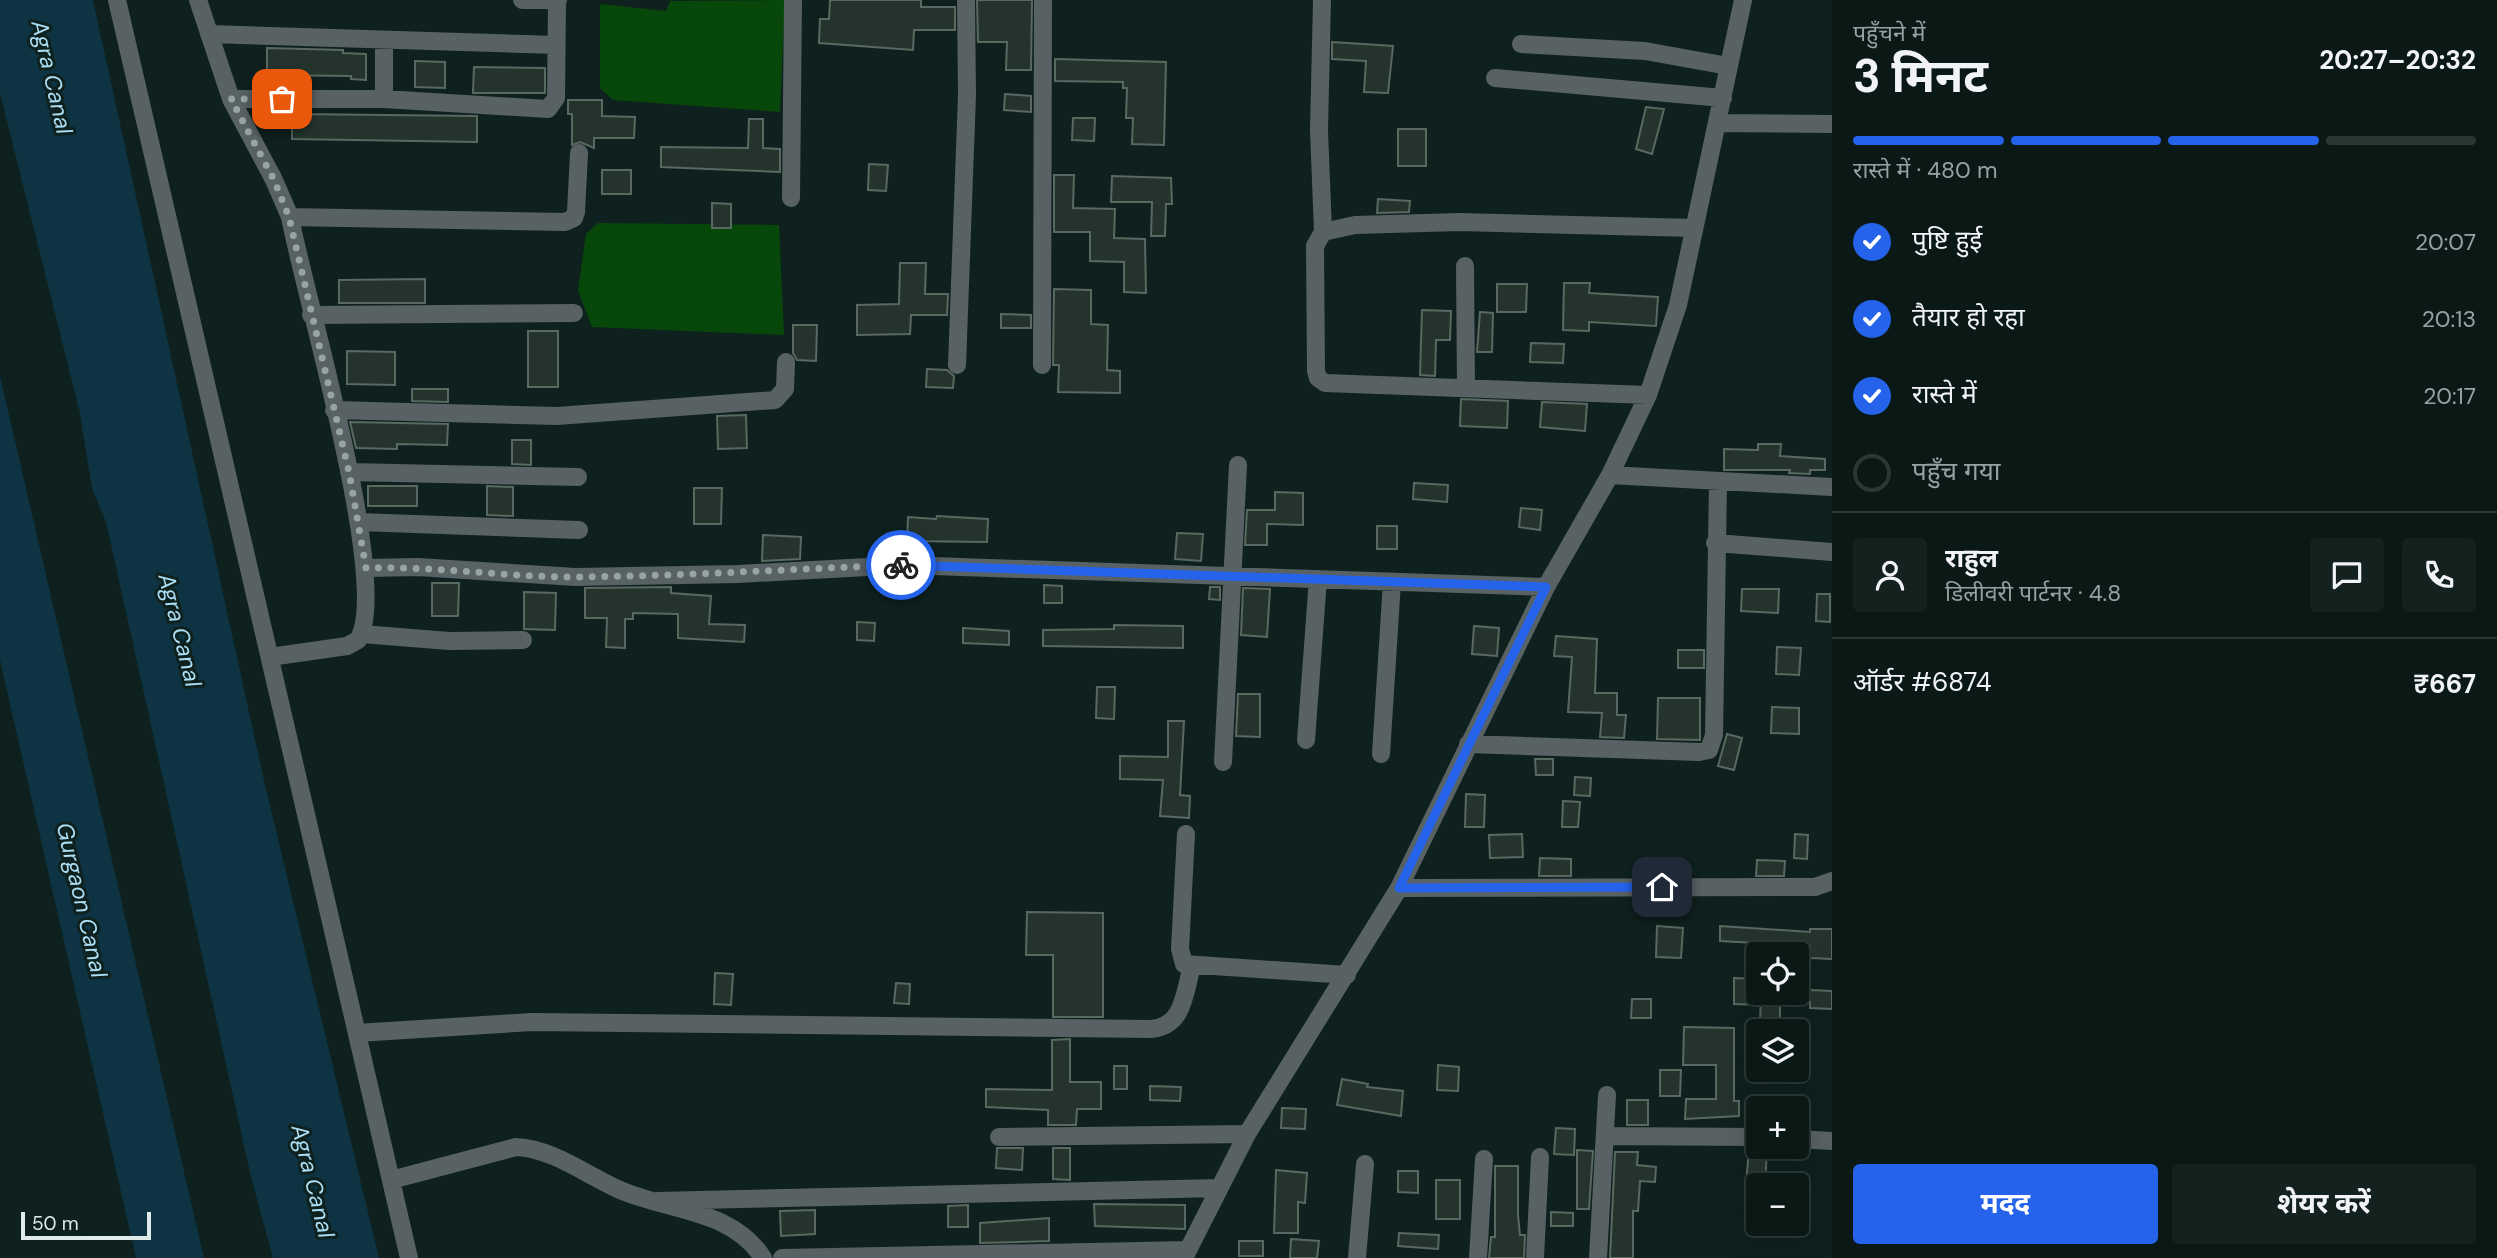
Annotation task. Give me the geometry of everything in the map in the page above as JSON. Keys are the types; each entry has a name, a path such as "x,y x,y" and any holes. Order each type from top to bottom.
{"street":[{"path":"117,0 409,1258"},
{"path":"198,0 231,99 274,180 289,217 349,472 366,568 366,617 362,634 346,646 270,657"},
{"path":"231,99 384,99 548,109 555,98 557,1 522,0"},
{"path":"791,198 793,0"},
{"path":"957,365 967,95 966,0"},
{"path":"1042,365 1043,0"},
{"path":"1322,0 1319,130 1323,232 1314,253 1318,378 1334,385 1466,387 1648,395"},
{"path":"782,1258 1186,1254 1247,1134 1399,888 1546,587 1610,475 1648,395 1678,305 1743,0"},
{"path":"209,34 555,45"},
{"path":"384,40 384,99"},
{"path":"1521,44 1645,51 1728,66"},
{"path":"1496,78 1723,98"},
{"path":"1718,123 1832,124"},
{"path":"289,217 565,222 574,218 576,212 579,153"},
{"path":"1323,232 1355,225 1460,222 1694,228"},
{"path":"1465,266 1466,387"},
{"path":"311,315 574,313"},
{"path":"334,410 533,417 775,400 785,389 786,362"},
{"path":"1223,762 1238,465"},
{"path":"349,472 578,477"},
{"path":"1610,475 1832,487"},
{"path":"1468,744 1699,752 1709,750 1714,736 1718,482"},
{"path":"359,522 579,530"},
{"path":"1715,543 1832,552"},
{"path":"366,568 418,567 575,577 738,574 904,565 1234,579 1318,579 1546,587"},
{"path":"1306,740 1318,579"},
{"path":"1381,754 1392,582"},
{"path":"362,634 449,641 523,640"},
{"path":"1186,834 1181,960 1192,966 1347,975"},
{"path":"1399,888 1815,887 1832,881"},
{"path":"357,1034 532,1022 1151,1030 1166,1027 1178,1017 1192,966"},
{"path":"1598,1258 1607,1095"},
{"path":"999,1137 1247,1134"},
{"path":"1605,1136 1746,1137"},
{"path":"1809,1139 1832,1140"},
{"path":"391,1180 516,1147 530,1148 550,1154 623,1192 657,1200 720,1222 749,1241 763,1258"},
{"path":"1535,1258 1540,1157"},
{"path":"1478,1258 1484,1159"},
{"path":"1357,1258 1365,1164"},
{"path":"657,1200 1219,1188"}],"green space":[{"path":"785,0 780,112 613,100 600,88 600,4 666,11 670,1"},
{"path":"598,223 779,225 784,335 592,327 578,291 586,234"}],"water":[{"name":"Agra Canal","path":"0,0 93,0 265,785 379,1258 273,1258 252,1181 106,522 92,488 79,409 0,93"},
{"name":"Gurgaon Canal","path":"0,376 204,1258 136,1258 0,660"}],"building":[{"path":"830,0 921,0 921,7 955,7 955,30 914,30 913,50 819,43 820,19 829,19"},
{"path":"977,0 1032,0 1031,70 1006,70 1007,42 978,42"},
{"path":"1332,42 1393,46 1388,93 1364,92 1366,61 1332,59"},
{"path":"267,48 343,50 343,53 366,54 366,80 351,79 351,76 267,75"},
{"path":"1055,59 1166,62 1164,145 1132,144 1133,118 1126,118 1127,88 1123,88 1123,82 1055,81"},
{"path":"415,61 445,62 445,88 415,87"},
{"path":"474,67 545,68 545,93 473,93"},
{"path":"1005,94 1031,96 1031,112 1004,110"},
{"path":"568,100 602,100 602,116 635,117 634,138 594,138 594,148 580,142 572,145 572,114 568,114"},
{"path":"1646,107 1664,109 1652,154 1636,149"},
{"path":"292,114 477,116 477,142 292,139"},
{"path":"1073,118 1095,118 1094,141 1072,140"},
{"path":"749,119 763,119 763,148 780,149 780,172 661,167 661,147 748,148"},
{"path":"1398,129 1426,129 1426,166 1398,166"},
{"path":"869,164 888,165 886,191 868,190"},
{"path":"602,170 631,170 631,194 602,194"},
{"path":"1054,175 1074,175 1073,208 1115,209 1114,238 1145,239 1146,293 1124,292 1124,262 1090,261 1090,232 1054,232"},
{"path":"1112,176 1171,178 1172,204 1166,204 1165,236 1151,236 1152,202 1111,202"},
{"path":"1378,199 1410,201 1409,212 1377,213"},
{"path":"712,203 731,204 731,228 712,228"},
{"path":"900,263 926,263 925,294 948,294 947,315 911,315 910,334 857,335 857,305 899,304"},
{"path":"425,279 425,303 339,303 339,280"},
{"path":"1564,283 1590,283 1589,293 1658,297 1656,326 1589,322 1589,331 1563,330"},
{"path":"1497,284 1527,284 1526,312 1497,312"},
{"path":"1054,289 1091,290 1091,324 1108,325 1107,370 1120,371 1120,393 1058,392 1059,365 1053,365"},
{"path":"1422,310 1451,311 1450,340 1436,340 1435,376 1420,375"},
{"path":"1480,312 1493,313 1492,352 1477,352"},
{"path":"1001,314 1031,315 1031,328 1001,328"},
{"path":"793,325 817,325 816,361 797,360 793,353"},
{"path":"528,331 558,331 558,387 528,387"},
{"path":"1531,343 1564,344 1563,363 1530,362"},
{"path":"347,351 395,352 395,385 347,384"},
{"path":"927,369 947,370 954,376 953,388 926,387"},
{"path":"412,389 448,389 448,402 412,401"},
{"path":"1461,399 1508,401 1507,428 1460,426"},
{"path":"1542,402 1587,404 1585,431 1540,427"},
{"path":"746,415 747,448 718,449 717,416"},
{"path":"350,422 448,424 447,445 397,444 397,449 356,448"},
{"path":"512,440 531,440 531,465 512,464"},
{"path":"1758,444 1781,444 1780,456 1825,459 1825,470 1810,470 1810,474 1789,473 1790,470 1724,470 1724,449 1758,450"},
{"path":"1414,483 1448,485 1447,502 1413,499"},
{"path":"368,486 417,486 417,506 368,506"},
{"path":"487,486 513,487 513,516 487,515"},
{"path":"694,488 722,488 721,524 694,524"},
{"path":"1275,492 1303,493 1303,525 1267,524 1267,545 1245,545 1247,510 1275,510"},
{"path":"1521,508 1542,510 1540,530 1519,527"},
{"path":"937,516 988,519 987,542 907,541 908,517 936,519"},
{"path":"1377,526 1397,526 1397,549 1377,549"},
{"path":"1177,533 1203,534 1201,561 1175,559"},
{"path":"763,535 801,537 800,559 762,561"},
{"path":"432,583 459,583 458,616 432,616"},
{"path":"1044,585 1062,586 1062,603 1044,603"},
{"path":"671,587 671,593 711,596 709,624 745,625 744,642 678,638 678,614 633,613 633,619 625,619 625,648 606,647 607,618 585,618 585,588"},
{"path":"1210,587 1220,587 1220,600 1209,599"},
{"path":"1243,588 1270,589 1267,637 1241,635"},
{"path":"1742,589 1779,589 1778,613 1741,611"},
{"path":"524,592 556,593 555,630 524,629"},
{"path":"1817,594 1830,594 1830,622 1816,621"},
{"path":"857,622 875,623 874,641 857,640"},
{"path":"1114,625 1183,626 1183,648 1043,646 1043,630 1114,629"},
{"path":"1474,626 1499,628 1497,656 1472,654"},
{"path":"963,628 1009,631 1009,645 963,643"},
{"path":"1556,636 1597,639 1595,693 1617,693 1617,715 1626,715 1624,738 1600,737 1602,713 1568,712 1572,657 1554,656"},
{"path":"1777,647 1801,648 1799,675 1776,674"},
{"path":"1678,650 1704,650 1704,668 1678,668"},
{"path":"1097,687 1115,687 1114,719 1096,718"},
{"path":"1238,694 1260,694 1260,737 1236,736"},
{"path":"1658,698 1700,698 1700,740 1657,739"},
{"path":"1772,707 1799,708 1799,734 1771,733"},
{"path":"1168,721 1184,721 1180,795 1190,796 1189,818 1160,816 1163,780 1120,779 1120,756 1168,757"},
{"path":"1727,734 1742,738 1734,770 1718,766"},
{"path":"1535,759 1553,759 1553,775 1536,775"},
{"path":"1575,777 1591,778 1590,796 1574,795"},
{"path":"1466,794 1485,795 1484,827 1465,827"},
{"path":"1563,801 1580,802 1578,827 1562,827"},
{"path":"1522,834 1523,857 1490,858 1489,835"},
{"path":"1795,834 1808,835 1807,859 1794,858"},
{"path":"1540,858 1571,859 1571,876 1539,876"},
{"path":"1757,860 1785,861 1784,876 1756,876"},
{"path":"1027,912 1103,913 1103,1017 1053,1017 1053,955 1026,955"},
{"path":"1657,926 1683,928 1681,958 1656,957"},
{"path":"1720,926 1810,932 1810,929 1832,929 1832,959 1810,958 1809,942 1720,941"},
{"path":"715,973 733,974 731,1005 714,1004"},
{"path":"1734,978 1746,979 1746,1005 1734,1004"},
{"path":"896,983 910,984 909,1004 894,1003"},
{"path":"1810,990 1832,991 1832,1009 1810,1008"},
{"path":"1632,999 1651,999 1651,1018 1631,1018"},
{"path":"1761,1005 1780,1005 1780,1019 1760,1019"},
{"path":"1684,1027 1734,1028 1734,1101 1739,1101 1739,1116 1685,1119 1686,1099 1716,1099 1716,1065 1683,1065"},
{"path":"1070,1039 1070,1082 1101,1082 1101,1109 1077,1109 1076,1125 1048,1125 1048,1110 986,1107 986,1089 1052,1090 1052,1040"},
{"path":"1438,1065 1459,1067 1458,1091 1437,1090"},
{"path":"1114,1066 1127,1066 1127,1089 1114,1089"},
{"path":"1660,1070 1681,1070 1680,1096 1660,1096"},
{"path":"1342,1079 1368,1084 1367,1087 1403,1091 1401,1116 1337,1105"},
{"path":"1150,1086 1181,1087 1180,1101 1150,1100"},
{"path":"1627,1100 1648,1100 1648,1125 1627,1125"},
{"path":"1282,1108 1306,1109 1305,1129 1281,1128"},
{"path":"1556,1128 1575,1129 1574,1155 1554,1154"},
{"path":"997,1148 1023,1148 1022,1170 996,1168"},
{"path":"1053,1148 1070,1148 1070,1180 1053,1179"},
{"path":"1577,1150 1593,1151 1589,1209 1577,1209"},
{"path":"1615,1152 1638,1152 1637,1165 1656,1167 1655,1182 1640,1181 1638,1211 1633,1211 1633,1258 1610,1258"},
{"path":"1748,1159 1766,1159 1766,1173 1747,1173"},
{"path":"1495,1166 1518,1166 1518,1215 1520,1235 1525,1235 1524,1258 1489,1258 1491,1237 1495,1237"},
{"path":"1276,1170 1307,1173 1305,1203 1298,1202 1298,1233 1274,1233"},
{"path":"1398,1171 1418,1171 1418,1193 1398,1192"},
{"path":"1436,1180 1460,1180 1460,1219 1436,1219"},
{"path":"1094,1204 1185,1205 1185,1229 1095,1226"},
{"path":"968,1205 968,1227 948,1227 948,1206"},
{"path":"815,1210 815,1234 781,1236 780,1211"},
{"path":"1551,1212 1573,1213 1573,1226 1551,1226"},
{"path":"1049,1218 1049,1241 980,1243 980,1223"},
{"path":"1399,1233 1439,1235 1438,1249 1398,1246"},
{"path":"1291,1239 1319,1241 1317,1258 1290,1258"},
{"path":"1239,1241 1263,1241 1263,1256 1239,1256"}],"way so far":[{"path":"282,99 231,99 274,180 289,217 349,472 366,568 418,567 575,577 673,572 738,574 901,565"}],"route":[{"path":"901,565 1056,569 1234,579 1295,578 1546,587 1399,888 1662,887"}]}
